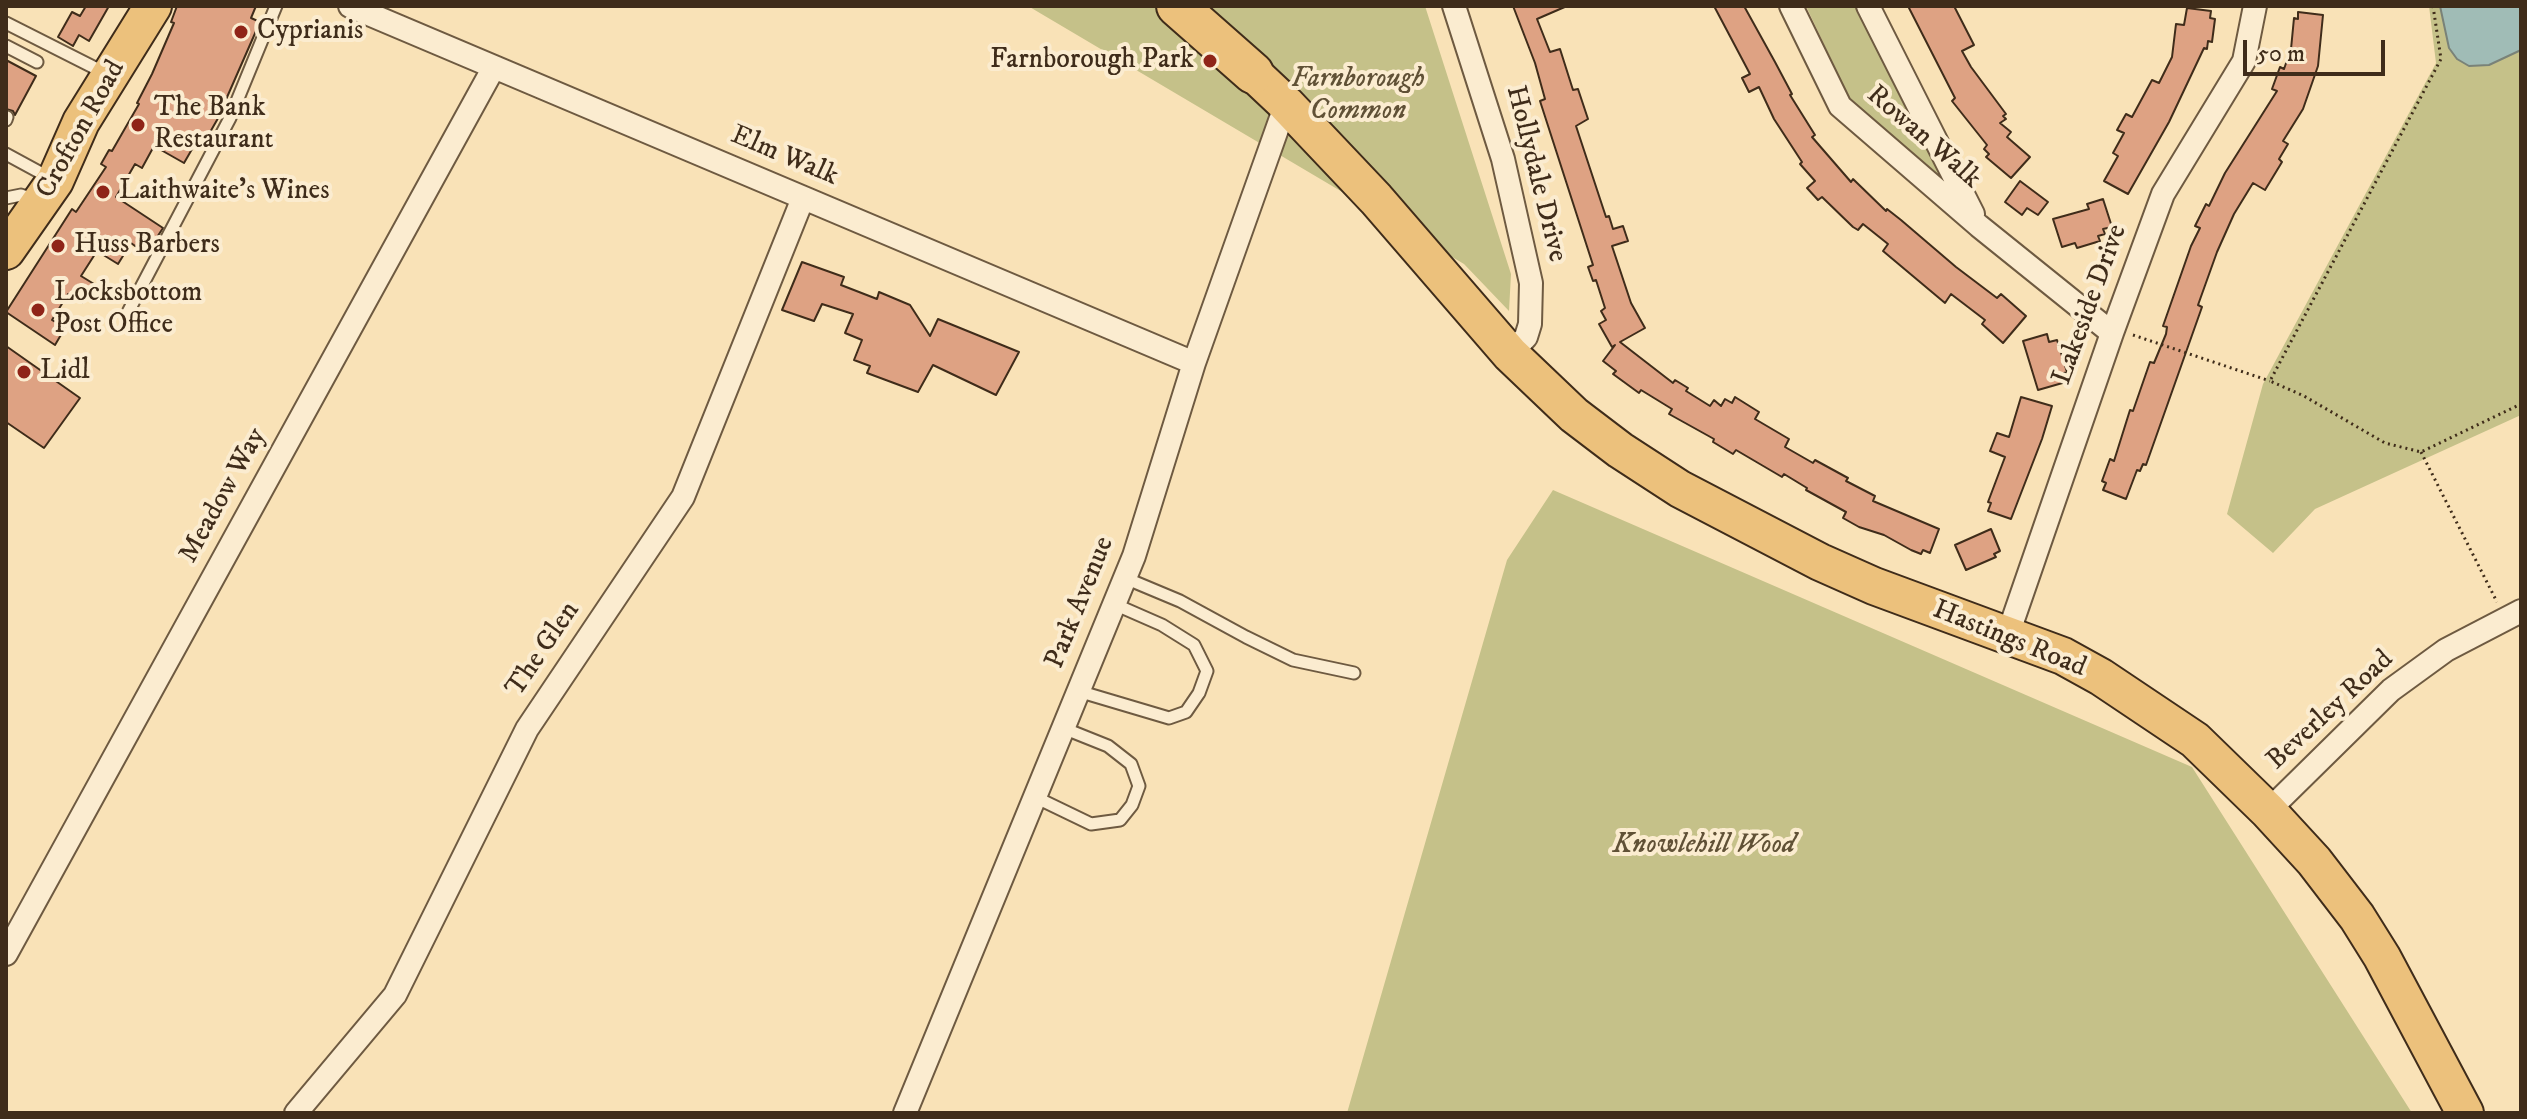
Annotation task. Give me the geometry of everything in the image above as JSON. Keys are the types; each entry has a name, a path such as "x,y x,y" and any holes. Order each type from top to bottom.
{"highway":[{"path":"1177,6 1253,73"}],"main road":[{"name":"Crofton Road","path":"6,251 49,192 81,122 153,6"},
{"path":"1253,73 1376,199 1510,354"},
{"name":"Hastings Road","path":"1510,354 1574,415 1680,489 1847,574 2063,656 2195,740 2314,861 2357,917 2382,957 2465,1113"}],"street":[{"name":"Elm Walk","path":"350,6 379,12 494,67 1194,363"},
{"name":"Hollydale Drive","path":"1454,6 1503,159 1531,283 1530,324 1526,337 1510,354"},
{"name":"Rowan Walk","path":"1791,6 1840,106 1979,226 2113,329"},
{"name":"Rowan Walk","path":"1868,6 1979,226"},
{"name":"Lakeside Drive","path":"2007,637 2163,194 2244,61 2255,6"},
{"name":"Meadow Way","path":"6,954 494,67"},
{"name":"Park Avenue","path":"905,1113 1125,578 1194,363 1286,104"},
{"name":"The Glen","path":"296,1113 395,995 527,729 683,497 803,198"},
{"name":"Beverley Road","path":"2268,811 2391,690 2446,650 2513,615"}],"lane":[{"path":"126,316 230,118 276,6"},
{"path":"6,23 110,76"},
{"path":"6,46 35,66 47,43"},
{"path":"6,154 49,192"},
{"path":"6,198 49,192"},
{"path":"1125,578 1180,601 1293,660 1354,673"},
{"path":"1078,691 1156,717 1169,718 1186,712 1199,693 1207,671 1194,645 1162,625 1114,604"},
{"path":"1035,797 1091,824 1120,820 1132,805 1139,786 1131,764 1108,746 1063,728"}],"path":[{"path":"2270,381 2441,59 2433,6"},
{"path":"2113,329 2270,381 2304,396 2385,443 2421,452 2521,404"},
{"path":"2421,452 2513,615"}],"green space":[{"name":"Farnborough Common","path":"1028,6 1425,6 1511,274 1509,311 1464,264"},
{"path":"1806,6 1855,6 1943,179 1851,102"},
{"path":"2429,6 2521,6 2521,415 2315,509 2273,553 2227,514 2263,384 2436,63"},
{"name":"Knowlehill Wood","path":"1553,490 2192,767 2412,1113 1347,1113 1507,560"}],"water":[{"path":"2440,6 2521,6 2521,50 2489,65 2469,66 2457,59 2449,48"}],"building":[{"path":"86,6 109,6 89,41 79,35 73,46 58,37 72,12 80,16"},
{"path":"177,6 256,6 251,18 260,22 217,120 201,148 195,144 184,163 154,146 142,168 135,164 116,197 163,228 146,254 131,243 118,264 97,251 81,276 94,284 82,303 68,294 52,320 65,328 55,345 6,312 72,209 76,212 106,167 101,164 139,104 174,23 171,22"},
{"path":"1513,6 1567,6 1537,19 1550,52 1560,49 1573,90 1578,89 1588,119 1576,126 1606,217 1609,216 1613,229 1623,226 1628,241 1612,246 1631,303 1645,328 1620,342 1673,383 1675,380 1688,388 1686,391 1710,406 1714,400 1721,406 1725,399 1732,403 1735,397 1759,412 1755,419 1789,439 1785,447 1848,478 1846,481 1875,496 1873,501 1939,529 1930,553 1923,550 1921,554 1884,535 1859,527 1843,518 1846,512 1784,474 1782,477 1736,450 1733,454 1713,442 1714,439 1669,414 1672,409 1641,390 1639,393 1613,374 1616,371 1603,361 1615,345 1612,347 1599,324 1606,320 1601,311 1605,308 1596,280 1593,281 1588,267 1593,265 1540,101 1545,99 1535,63"},
{"path":"1714,6 1744,6 1790,95 1815,135 1812,137 1851,182 1853,179 1886,211 1956,267 1997,298 2001,294 2026,316 2003,343 1982,324 1985,320 1951,294 1945,303 1883,251 1888,244 1863,224 1858,230 1853,227 1822,197 1818,200 1807,188 1815,181 1800,164 1802,162 1774,119 1759,87 1749,92 1742,78 1750,74"},
{"path":"1908,6 1954,6 1974,45 1962,51 2006,114 2003,116 2006,119 2000,123 2011,132 2007,137 2030,157 2011,178 1986,157 1989,154 1984,149 1987,145 1952,101 1955,98"},
{"path":"2187,8 2211,11 2210,18 2215,19 2212,42 2208,41 2207,49 2204,48 2169,122 2128,194 2104,181 2118,156 2113,153 2124,133 2117,130 2126,114 2132,117 2152,80 2159,83 2172,57 2176,24 2184,25"},
{"path":"2298,12 2323,15 2318,66 2303,109 2283,141 2288,144 2279,159 2282,162 2265,190 2253,183 2234,214 2198,305 2202,307 2146,465 2137,470 2126,499 2103,490 2106,483 2102,481 2110,459 2114,461 2150,362 2154,363 2166,334 2167,327 2163,326 2200,228 2195,226 2277,91 2272,89 2291,49 2294,18 2298,19"},
{"path":"6,60 36,76 15,115 6,109"},
{"path":"2020,181 2048,202 2038,215 2027,208 2022,215 2005,202"},
{"path":"2103,199 2112,227 2103,229 2105,234 2098,236 2100,241 2077,248 2075,243 2062,247 2053,219 2089,209 2087,204"},
{"path":"802,262 844,277 841,285 877,299 879,292 910,305 930,336 938,319 1019,352 996,395 933,365 918,392 867,373 870,366 854,360 862,340 845,333 853,314 822,304 814,321 782,310"},
{"path":"2047,334 2049,342 2057,340 2067,372 2064,373 2066,382 2038,390 2023,341"},
{"name":"Lidl","path":"6,346 80,398 44,448 6,422"},
{"path":"2021,397 2052,406 2011,519 1988,511 1991,503 1988,502 2005,457 1990,451 1997,433 2009,437"},
{"path":"1991,529 2000,551 1994,554 1996,557 1966,570 1955,545"}],"place":[{"name":"Cyprianis","path":"241,32"},
{"name":"Farnborough Park","path":"1210,61"},
{"name":"The Bank Restaurant","path":"138,125"},
{"name":"Laithwaite’s Wines","path":"103,192"},
{"name":"Huss Barbers","path":"58,246"},
{"name":"Locksbottom Post Office","path":"38,310"},
{"name":"Lidl","path":"24,372"}]}
